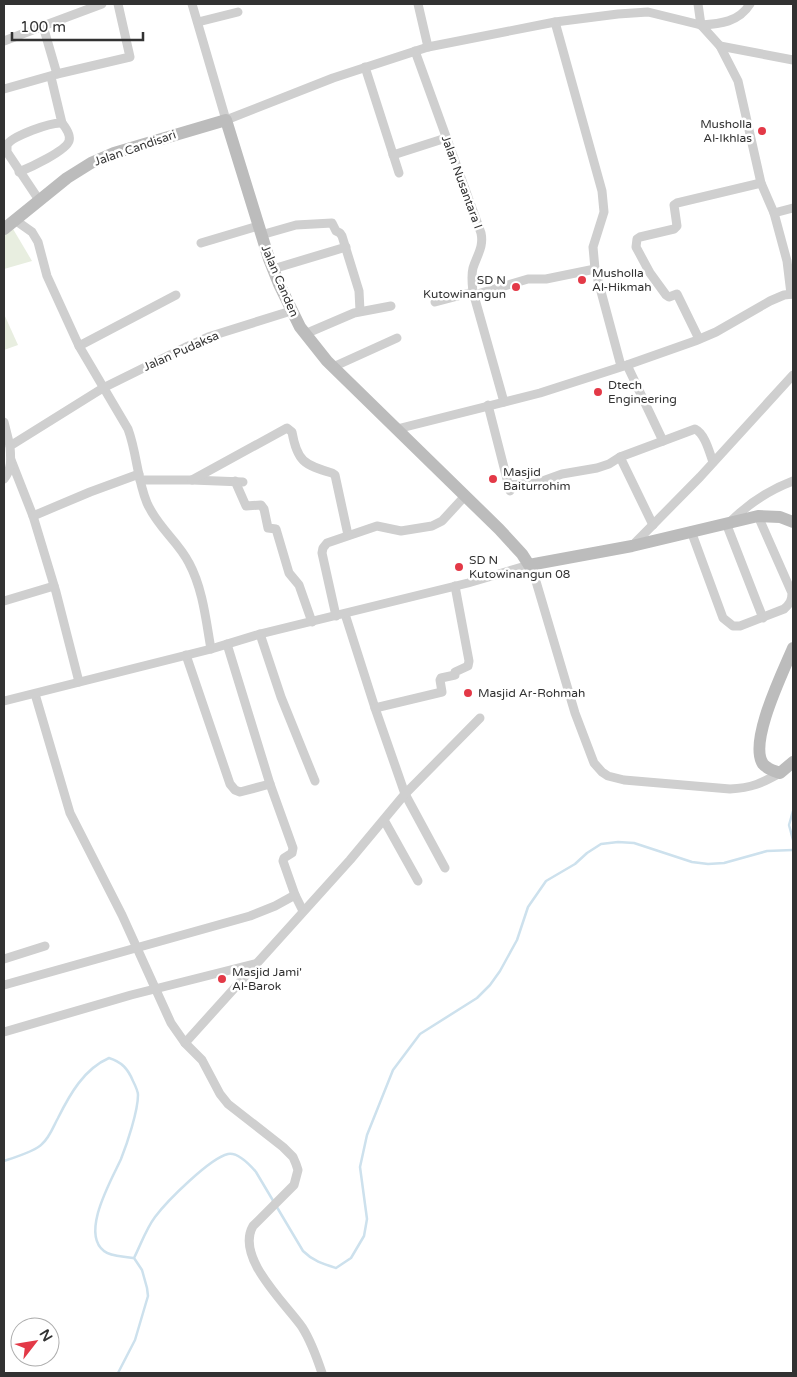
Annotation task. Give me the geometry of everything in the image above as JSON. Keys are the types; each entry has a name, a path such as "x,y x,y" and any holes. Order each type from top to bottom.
{"street":[{"path":"4,41 102,4"},
{"path":"4,89 130,57 118,4"},
{"name":"Jalan Canden","path":"192,4 260,231 273,269 291,311 305,334 333,367 499,529 530,565"},
{"path":"418,4 428,47"},
{"path":"397,429 540,393 624,365 716,332 770,301 792,294 774,213 762,183 738,81 720,46 701,25 698,4"},
{"path":"226,120 333,78 428,47 555,22 618,14 647,8 701,25 730,21 743,13 750,4"},
{"path":"198,22 238,12"},
{"path":"555,22 602,191 603,221 593,247 595,269 624,365 663,441"},
{"path":"19,172 57,153 69,141 68,134 62,123 43,26"},
{"path":"720,46 793,60"},
{"name":"Jalan Nusantara I","path":"415,51 482,242 471,279 504,402"},
{"path":"365,67 399,173"},
{"name":"Jalan Candisari","path":"4,229 39,200 91,163 114,153 226,120"},
{"path":"39,200 7,152 7,145 15,137 51,124 62,123"},
{"path":"393,155 446,138"},
{"path":"699,339 677,294 669,297 666,296 650,273 636,247 637,239 674,229 676,226 674,205 762,183"},
{"path":"774,213 793,208"},
{"path":"16,220 32,232 38,242 47,276 79,346 128,429 151,511 160,526 190,563 203,605 211,649"},
{"path":"201,243 296,225 332,223 336,231 342,236 346,247 359,291 360,311"},
{"path":"273,269 346,247"},
{"path":"435,302 474,294 528,279 546,279 595,269"},
{"path":"79,346 176,295"},
{"path":"305,334 360,311 391,306"},
{"name":"Jalan Pudaksa","path":"10,446 103,388 208,337 291,311"},
{"path":"333,367 397,338"},
{"path":"632,546 714,462 793,375"},
{"path":"488,405 509,488 536,483 562,474 597,468 620,457 695,429 702,435 714,462"},
{"path":"4,422 10,446 11,460 9,472 4,478"},
{"path":"192,480 287,428 292,432 298,455 307,464 335,475 348,535"},
{"path":"620,457 653,525"},
{"path":"11,460 33,516 54,586 79,682"},
{"path":"33,516 90,492 140,477 239,482 246,506 261,505 264,509 268,528 276,529 289,573 300,586 312,622"},
{"path":"728,522 772,490 793,482"},
{"path":"445,868 405,794 341,615 322,551 329,542 377,526 401,531 432,526 442,521 465,496"},
{"path":"691,531 723,618 733,626 740,626 784,609 790,604 792,593 758,516"},
{"path":"4,702 530,565 632,546 758,516 780,517 793,522"},
{"path":"728,522 763,618"},
{"path":"530,565 575,713 594,763 602,772 608,776 624,780 730,789 747,788 761,784 780,773 793,762"},
{"path":"4,601 54,586"},
{"path":"375,708 442,692 441,678 455,676 455,672 468,666 469,661 455,586"},
{"path":"260,634 281,697 315,781"},
{"path":"227,644 270,784 293,848 292,853 284,858 283,861 303,911"},
{"path":"780,773 769,769 763,764 759,741 772,698 793,648"},
{"path":"186,655 230,784 234,790 240,792 270,784"},
{"path":"35,694 70,813 122,915 171,1023 185,1043 202,1060 220,1094 228,1104 293,1157 298,1170 294,1185 253,1226 249,1234 249,1244 252,1254 268,1284 303,1329 322,1373"},
{"path":"185,1043 254,964 350,860 405,794 480,718"},
{"path":"384,820 418,881"},
{"path":"4,985 250,916 275,906 295,895"},
{"path":"4,959 45,946"},
{"path":"4,1032 156,988 254,964"}],"shaded area":[{"path":"13,229 32,261 4,269 4,235"},
{"path":"4,314 18,345 4,350"}],"waterway":[{"path":"793,811 789,825 793,840"},
{"path":"118,1373 135,1340 148,1296 142,1270 134,1258 149,1226 169,1201 189,1181 220,1157 228,1154 236,1155 256,1172 303,1251 318,1262 336,1268 351,1258 364,1236 367,1219 360,1167 367,1135 393,1070 420,1034 477,998 490,985 517,940 528,907 546,881 575,864 601,844 634,843 692,862 708,864 724,863 767,851 793,850"},
{"path":"4,1161 30,1152 45,1141 73,1091 92,1069 109,1058 121,1064 129,1073 135,1086 138,1093 138,1102 121,1159 100,1206 95,1232 97,1243 104,1251 114,1255 133,1258"}],"place":[{"name":"Musholla Al-Ikhlas","path":"762,131"},
{"name":"Musholla Al-Hikmah","path":"582,280"},
{"name":"SD N Kutowinangun","path":"516,287"},
{"name":"Dtech Engineering","path":"598,392"},
{"name":"Masjid Baiturrohim","path":"493,479"},
{"name":"SD N Kutowinangun 08","path":"459,567"},
{"name":"Masjid Ar-Rohmah","path":"468,693"},
{"name":"Masjid Jami' Al-Barok","path":"222,979"}]}
